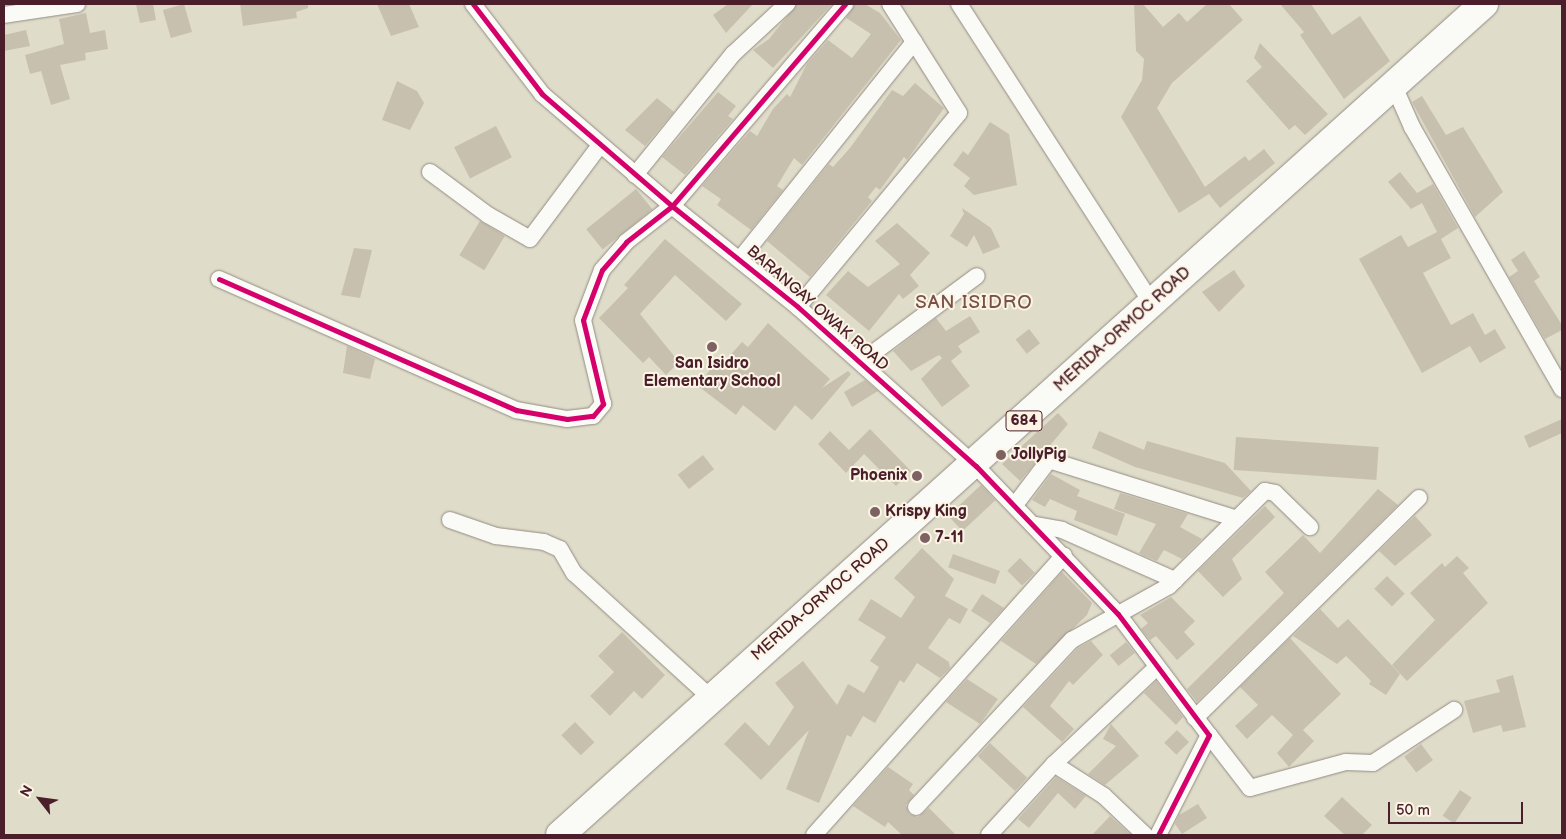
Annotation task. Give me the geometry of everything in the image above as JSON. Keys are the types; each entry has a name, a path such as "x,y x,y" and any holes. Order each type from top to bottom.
{"highway":[{"name":"MERIDA-ORMOC ROAD","path":"560,835 710,697 976,466 1484,4"}],"street":[{"path":"4,16 78,4"},
{"name":"BARANGAY OWAK ROAD","path":"473,4 542,94 672,206 741,258 798,306 976,466 1035,525 1118,614 1195,718 1250,788 1346,762 1373,763 1454,710"},
{"path":"635,175 733,54 786,4"},
{"path":"219,279 516,410 567,419 594,416 604,404 583,320 592,290 602,270 626,242 672,206 845,4"},
{"path":"798,306 959,113 890,4"},
{"path":"959,4 1152,304"},
{"path":"741,258 914,42"},
{"path":"1394,86 1412,127 1562,389"},
{"path":"430,172 488,215 530,239 600,145"},
{"path":"860,362 977,276"},
{"path":"1015,505 1048,460 1237,519"},
{"path":"916,807 1072,640 1175,580 1237,519 1270,490 1310,527"},
{"path":"1195,718 1419,498"},
{"path":"450,520 496,536 544,542 560,550 574,573 710,697"},
{"path":"1035,525 1062,530 1175,580"},
{"path":"814,835 1064,555"},
{"path":"989,835 1054,764 1157,667"},
{"path":"1158,835 1209,735"},
{"path":"1054,764 1104,796 1145,835"}],"building":[{"path":"136,4 153,4 156,20 140,23"},
{"path":"184,4 192,32 171,38 163,10"},
{"path":"240,4 308,4 308,8 296,12 297,18 243,26"},
{"path":"377,4 409,4 419,27 391,36"},
{"path":"728,4 753,4 726,33 713,15"},
{"path":"797,4 832,4 773,68 753,50 769,39"},
{"path":"855,4 865,4 880,13 901,40 802,165 794,158 777,186 783,190 751,230 717,205 721,199 702,186 750,131 757,136 773,109 787,94 790,97 807,64 828,40 852,58 871,34 846,18"},
{"path":"1134,4 1143,4 1163,27 1179,13 1187,22 1207,4 1229,4 1243,20 1172,83 1157,108 1205,187 1245,156 1249,161 1264,149 1275,163 1220,208 1209,194 1179,213 1121,117 1142,80 1144,59 1136,51"},
{"path":"1280,4 1311,4 1332,35 1360,16 1390,61 1344,99 1300,35 1304,32"},
{"path":"86,13 90,33 105,30 108,49 85,53 86,60 60,65 70,99 51,105 41,71 30,74 25,55 64,44 59,19"},
{"path":"26,30 30,46 4,51 4,35"},
{"path":"1260,43 1328,114 1305,135 1295,125 1289,130 1246,81 1262,67 1254,58"},
{"path":"397,81 417,91 424,103 410,130 382,120"},
{"path":"915,83 944,108 907,160 904,157 880,190 876,187 868,197 872,201 810,277 767,241 829,164 833,167 850,148 892,90 903,96"},
{"path":"718,92 736,106 728,116 733,119 685,175 662,157"},
{"path":"1422,96 1446,135 1463,127 1503,192 1475,217 1412,102"},
{"path":"657,98 674,112 645,146 625,130"},
{"path":"990,122 1009,134 1017,185 974,195 964,186 970,178 953,165 963,151 968,155"},
{"path":"496,126 512,157 470,179 454,147"},
{"path":"1400,172 1417,193 1433,184 1458,228 1441,239 1451,258 1423,273 1451,325 1473,313 1485,335 1495,329 1506,348 1480,363 1470,346 1422,373 1359,259 1401,235 1408,247 1437,232 1422,203 1411,209 1388,182"},
{"path":"636,189 652,209 603,249 586,229"},
{"path":"962,208 991,228 1000,247 983,254 974,235 967,247 950,236 964,214"},
{"path":"480,221 505,236 484,270 459,255"},
{"path":"897,223 930,253 910,275 919,286 903,299 899,294 869,331 826,295 848,271 868,287 900,264 875,241"},
{"path":"665,239 742,304 726,321 675,275 640,314 679,362 666,375 649,357 643,363 599,318 628,288 624,285"},
{"path":"354,248 372,250 360,298 341,295"},
{"path":"1524,251 1540,277 1534,281 1562,325 1562,330 1545,339 1509,277 1518,271 1511,260"},
{"path":"1234,270 1245,286 1219,312 1202,292"},
{"path":"970,316 980,332 958,346 962,352 951,361 970,386 942,407 921,379 942,358 939,355 911,371 893,351 936,318 946,331"},
{"path":"768,323 830,379 822,388 848,371 851,374 812,420 795,405 775,431 743,405 736,415 698,386 712,367 717,370 742,342 748,347"},
{"path":"1029,329 1040,343 1027,354 1016,339"},
{"path":"347,346 375,359 370,379 343,373"},
{"path":"865,380 878,391 852,407 844,392"},
{"path":"1058,413 1068,424 1020,481 1002,464"},
{"path":"1562,419 1562,433 1529,448 1524,436"},
{"path":"870,429 911,471 896,486 864,454 846,473 818,444 830,431 849,450"},
{"path":"1099,431 1144,450 1147,441 1225,463 1251,491 1243,498 1135,467 1092,448"},
{"path":"1236,437 1379,447 1376,480 1234,470"},
{"path":"703,455 714,469 689,489 678,475"},
{"path":"1051,474 1080,490 1077,496 1125,514 1117,536 1074,520 1077,511 1050,499 1045,507 1032,500"},
{"path":"981,485 995,500 962,531 948,516"},
{"path":"1378,489 1398,505 1197,702 1187,689 1284,593 1265,572 1303,535 1320,553"},
{"path":"1120,493 1188,514 1180,527 1202,539 1182,559 1164,550 1157,561 1139,553 1156,524 1114,509"},
{"path":"1265,506 1275,517 1232,559 1242,579 1223,597 1198,571"},
{"path":"1415,516 1432,535 1395,566 1379,551"},
{"path":"922,548 954,579 945,596 968,609 960,624 949,618 928,648 949,662 950,668 940,678 917,663 904,683 900,680 875,723 863,716 851,737 847,735 819,803 786,789 809,730 761,780 724,744 745,722 769,746 794,707 775,683 803,661 837,705 848,684 864,693 879,667 870,661 886,637 858,620 871,599 901,618 915,597 894,578"},
{"path":"953,554 1000,571 995,584 948,567"},
{"path":"1457,556 1469,568 1463,573 1488,603 1407,681 1392,665 1435,620 1410,593 1442,563 1445,567"},
{"path":"1020,558 1035,573 1022,586 1007,571"},
{"path":"1062,572 1092,603 1087,615 1036,664 1001,641"},
{"path":"1387,576 1405,594 1392,606 1374,589"},
{"path":"982,594 1004,608 990,623 971,611"},
{"path":"1171,597 1195,621 1184,632 1195,644 1177,660 1156,636 1150,640 1141,629 1148,623 1140,615"},
{"path":"1320,609 1338,628 1348,619 1400,674 1386,695 1369,684 1371,681 1346,656 1337,664 1293,636"},
{"path":"622,632 665,675 642,699 634,691 610,716 590,696 614,672 598,656"},
{"path":"1290,638 1341,694 1303,730 1314,741 1289,767 1277,753 1293,735 1272,715 1247,739 1235,726 1258,705 1240,687"},
{"path":"1091,641 1103,655 1073,685 1069,681 1050,706 1074,729 1062,742 1023,707 1078,648"},
{"path":"1126,642 1135,653 1118,666 1110,655"},
{"path":"1513,675 1526,727 1503,732 1501,725 1473,733 1464,701 1500,692 1496,680"},
{"path":"967,679 998,699 980,724 946,702"},
{"path":"1156,681 1183,717 1176,725 1144,693"},
{"path":"575,722 594,742 581,755 561,735"},
{"path":"1111,724 1139,756 1105,785 1088,774 1116,746 1103,739"},
{"path":"1177,730 1189,742 1176,755 1164,743"},
{"path":"990,743 1027,778 1015,791 978,756"},
{"path":"1421,744 1433,760 1416,773 1404,757"},
{"path":"888,767 913,784 909,790 914,795 906,805 909,814 918,817 929,808 956,835 902,835 888,822 885,827 853,806"},
{"path":"1056,777 1086,796 1075,809 1058,793 1029,828 1018,819"},
{"path":"1460,790 1472,798 1454,824 1443,816"},
{"path":"1342,797 1372,825 1362,835 1345,835 1324,816"},
{"path":"1198,804 1207,818 1182,834 1175,824 1179,815"},
{"path":"1110,816 1131,835 1092,835"}],"cycle path":[{"path":"473,4 542,94 672,206 798,307 976,466 1118,614 1209,735 1158,835"},
{"path":"219,279 516,410 567,419 593,416 603,404 583,320 602,270 626,242 672,206 845,4"}],"place":[{"name":"San Isidro Elementary School","path":"712,347"},
{"name":"JollyPig","path":"1001,455"},
{"name":"Phoenix","path":"917,476"},
{"name":"Krispy King","path":"875,512"},
{"name":"7-11","path":"925,538"}],"district":[{"name":"SAN ISIDRO","path":"974,303"}]}
